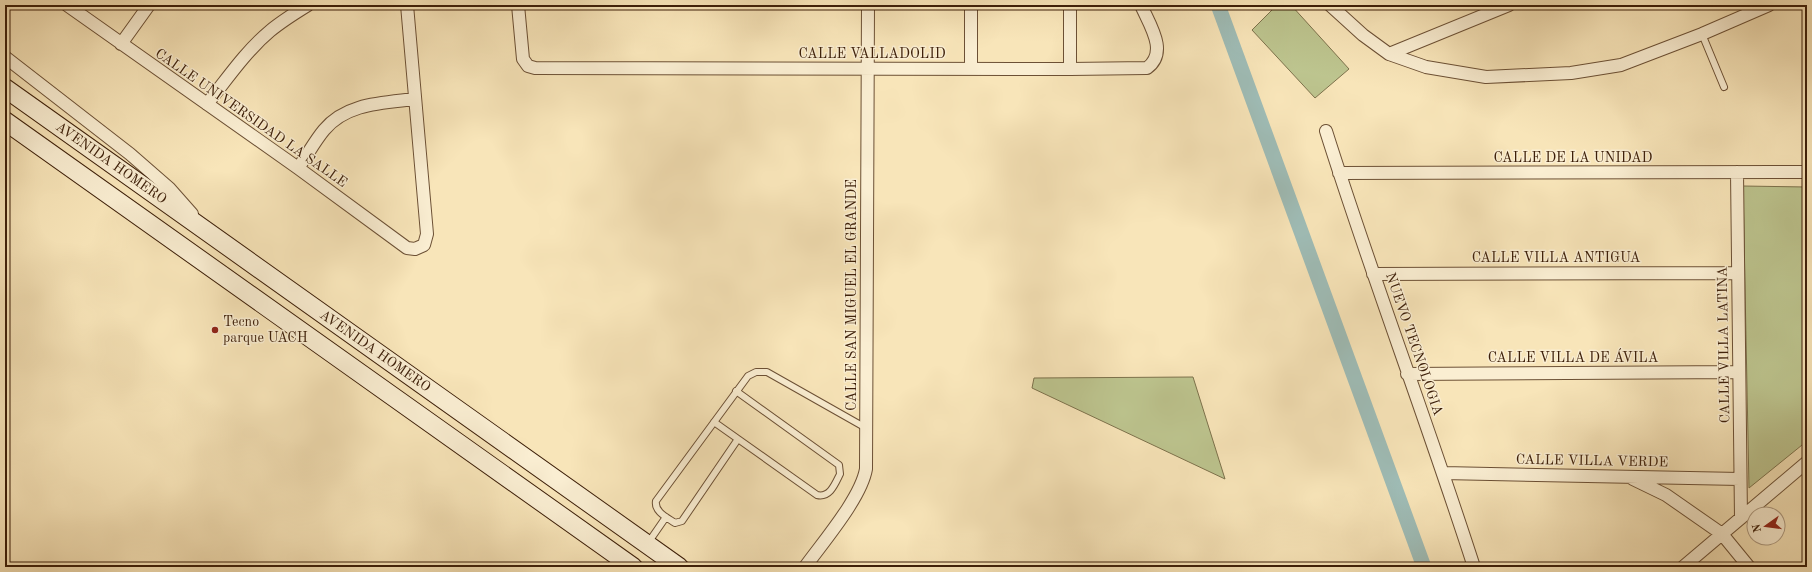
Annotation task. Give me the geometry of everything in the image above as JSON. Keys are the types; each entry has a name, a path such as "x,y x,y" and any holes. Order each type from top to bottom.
{"main road":[{"name":"AVENIDA HOMERO","path":"5,88 679,567"},
{"name":"AVENIDA HOMERO","path":"5,121 630,564"}],"street":[{"name":"CALLE UNIVERSIDAD LA SALLE","path":"67,5 298,168 407,248 415,249 424,244 427,234 415,99"},
{"path":"121,44 149,5"},
{"path":"207,104 248,52 261,39 308,5"},
{"path":"298,168 324,130 344,114 368,105 415,99 407,5"},
{"name":"CALLE VALLADOLID","path":"518,5 523,59 528,66 551,68 1144,69 1151,64 1157,55 1158,49 1141,5"},
{"name":"CALLE SAN MIGUEL EL GRANDE","path":"805,567 862,484 866,469 868,5"},
{"path":"971,5 971,69"},
{"path":"1070,5 1070,69"},
{"path":"1330,5 1363,35 1389,54 1426,67 1486,77 1571,73 1621,65 1702,34 1769,5"},
{"path":"1389,54 1509,5"},
{"path":"5,57 136,159 169,188 206,230"},
{"name":"NUEVO TECNOLOGIA","path":"1326,131 1407,374 1444,473 1474,567"},
{"name":"CALLE VILLA LATINA","path":"1737,172 1741,518"},
{"name":"CALLE DE LA UNIDAD","path":"1339,173 1807,172"},
{"name":"CALLE VILLA ANTIGUA","path":"1373,274 1738,273"},
{"name":"CALLE VILLA DE ÁVILA","path":"1407,374 1739,372"},
{"path":"1683,567 1741,518 1805,469"},
{"name":"CALLE VILLA VERDE","path":"1444,473 1740,479"},
{"path":"1628,477 1666,495 1722,534 1749,567"}],"lane":[{"path":"1702,34 1724,87"},
{"path":"738,439 682,521 676,523 657,509 656,501 748,376 752,373 767,372 866,428"},
{"path":"714,422 817,495 821,496 829,493 840,474 839,465 736,392"},
{"path":"647,544 666,517"}],"green space":[{"path":"1277,5 1291,5 1349,69 1315,98 1252,30"},
{"path":"1743,186 1807,187 1807,441 1749,488"},
{"path":"1193,377 1225,479 1032,388 1034,378"}],"waterway":[{"path":"1218,5 1424,567"}],"place":[{"name":"Tecno parque UACH","path":"215,330"}]}
